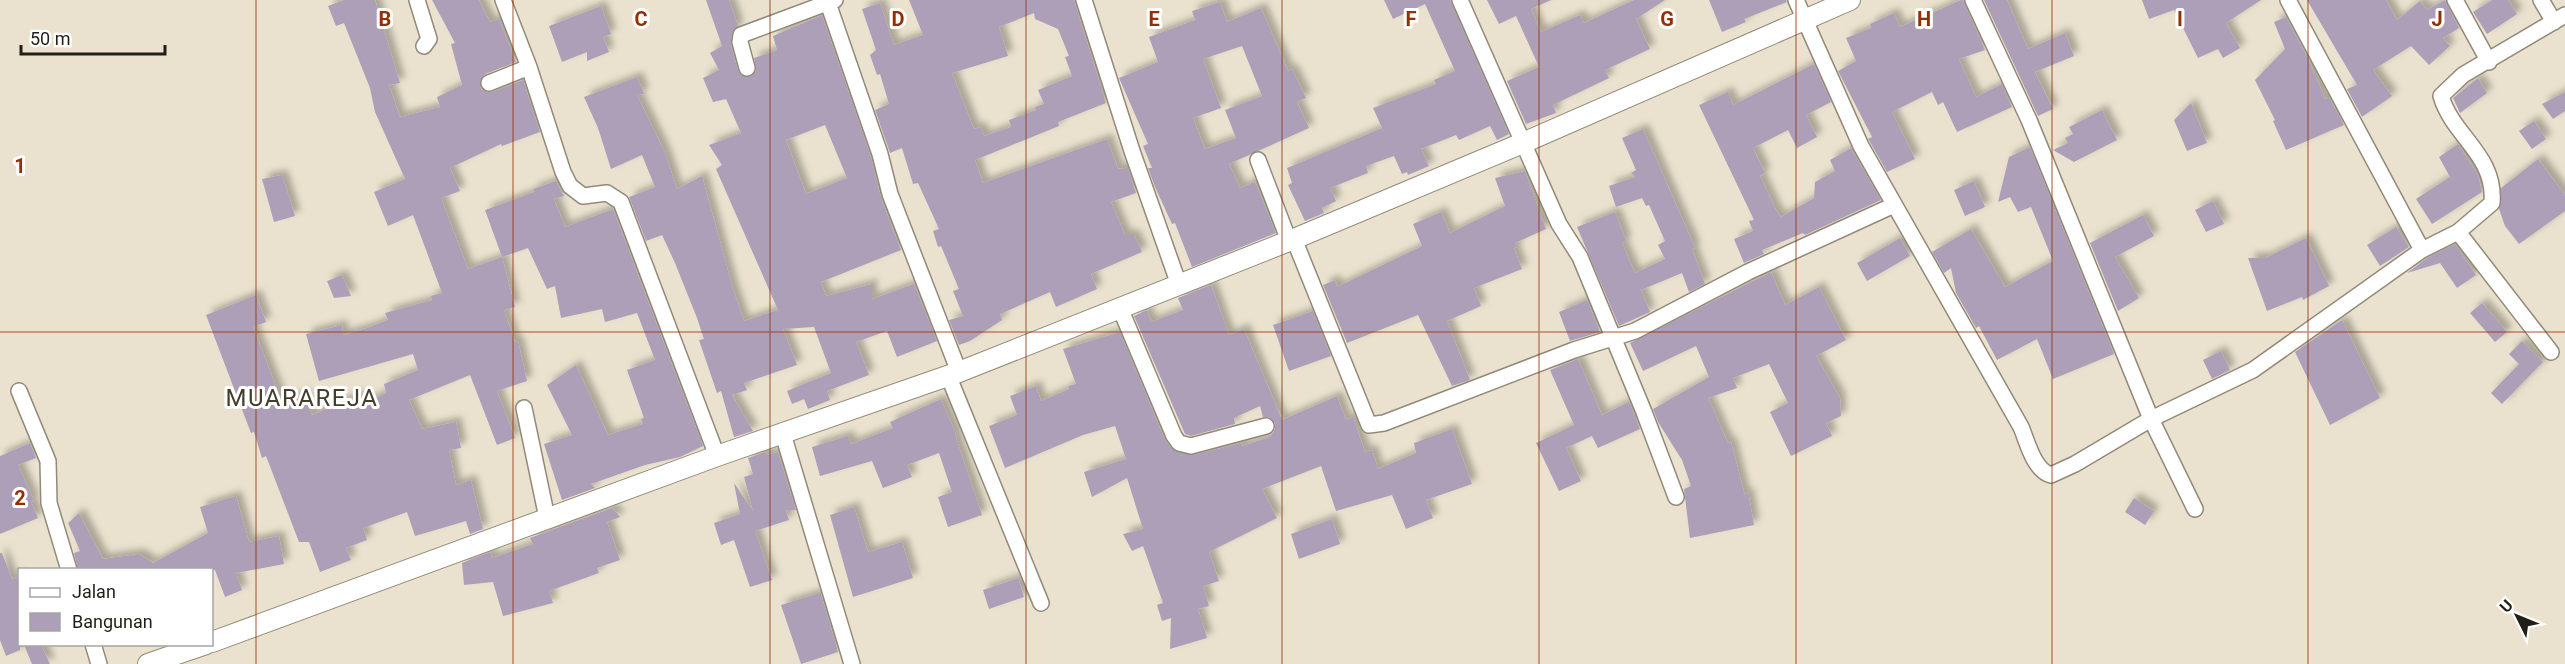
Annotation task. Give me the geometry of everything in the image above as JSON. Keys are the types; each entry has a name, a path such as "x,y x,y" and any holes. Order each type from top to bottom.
{"street":[{"path":"417,0 429,39 424,46"},
{"path":"503,0 529,67 563,172 570,186 582,196 607,193 621,202 717,456"},
{"path":"1084,0 1132,152 1179,285"},
{"path":"1460,0 1491,73 1525,142 1559,224 1580,257 1676,497"},
{"path":"1796,0 1861,146 2045,473 2055,474 2151,419 2253,370 2422,250 2458,232 2492,203 2492,179 2441,96 2463,75 2489,62 2559,18 2541,0"},
{"path":"213,642 717,456 954,374 1291,240 1525,142 1850,0"},
{"path":"1973,0 2029,120 2151,419 2195,509"},
{"path":"2288,0 2422,250"},
{"path":"2455,0 2489,62"},
{"path":"747,68 740,42 741,35 830,1 880,154 894,205 940,327 953,350 954,374 1041,603"},
{"path":"489,83 529,67"},
{"path":"1258,160 1369,425 1384,423 1613,337 1635,331 1738,277 1894,205"},
{"path":"2458,232 2551,352"},
{"path":"1120,308 1176,440 1186,446 1191,446 1266,426"},
{"path":"19,391 48,461 49,503 68,568"},
{"path":"524,408 547,518"},
{"path":"783,434 852,664"},
{"path":"93,646 99,664"},
{"path":"148,664 203,646"}],"building":[{"path":"344,0 375,0 400,83 389,85 400,117 440,107 437,97 462,85 451,44 455,43 432,0 479,0 490,22 499,19 516,62 485,74 480,81 480,87 483,91 492,92 523,80 540,132 502,146 501,144 450,168 460,191 441,198 468,269 502,257 515,307 504,310 515,342 518,341 527,381 497,391 515,438 497,445 470,375 409,400 422,429 456,422 461,448 449,450 456,485 471,480 483,529 470,534 466,521 415,536 407,512 363,528 367,540 346,548 351,560 320,572 309,542 299,542 266,456 262,458 254,432 251,433 206,315 256,295 266,322 253,327 282,402 304,394 312,415 358,395 361,404 386,393 384,384 418,370 413,354 319,381 306,334 342,325 343,335 367,328 388,320 385,313 432,300 431,296 442,293 413,215 388,226 374,192 405,179 375,112 370,88 344,23 336,26 328,6"},
{"path":"706,0 729,0 738,26 732,33 731,45 738,71 745,77 750,77 756,71 754,58 777,50 773,36 822,15 871,157 881,198 901,250 821,282 826,296 872,284 872,299 914,284 937,341 897,357 887,331 856,342 869,375 827,391 830,400 808,409 804,399 792,404 787,391 831,373 814,327 783,329 797,365 744,383 747,390 732,395 753,431 734,437 721,391 717,393 699,340 704,339 697,318 675,263 662,235 646,241 629,197 655,187 642,155 611,169 598,128 584,97 637,77 644,94 637,95 665,153 677,189 702,176 744,321 778,310 716,169 722,165 709,145 741,133 726,99 713,102 703,78 719,70 710,53 722,46","holes":["825,125 847,178 806,194 786,140"]},
{"path":"909,0 1074,0 1106,103 1058,122 1059,126 975,160 983,183 1107,139 1118,169 1128,168 1136,193 1111,202 1125,235 1134,235 1142,252 1091,274 1097,289 1056,307 1050,292 1000,314 1002,320 970,341 959,345 949,320 963,316 953,291 959,289 941,246 938,247 933,231 939,229 918,183 913,184 902,148 890,153 875,110 889,104 880,74 877,75 870,55 876,50 862,9 880,3 894,45 923,35","holes":["1034,13 1035,19 1058,29 1069,56 1065,57 1072,76 1038,90 1044,104 1035,107 1036,110 1009,120 1011,127 984,136 981,127 974,129 952,73 1008,56 999,27"]},
{"path":"1384,0 1450,0 1509,134 1497,140 1490,126 1459,140 1456,135 1421,149 1429,166 1408,175 1407,172 1402,174 1394,156 1366,166 1368,173 1330,188 1336,201 1322,208 1324,213 1305,221 1288,185 1292,183 1287,168 1382,128 1373,108 1436,84 1434,80 1455,71 1425,4 1393,19"},
{"path":"1487,0 1551,0 1531,9 1541,32 1580,15 1584,23 1634,0 1665,0 1636,19 1650,49 1605,70 1609,78 1553,105 1556,113 1526,124 1507,81 1539,67 1516,16 1499,24"},
{"path":"1709,0 1786,0 1787,2 1744,19 1746,22 1722,32"},
{"path":"1963,0 1985,50 1959,59 1976,97 2002,84 2012,107 1957,132 1943,102 1938,105 1932,92 1892,112 1915,159 1887,172 1868,139 1872,137 1838,71 1856,61 1846,38 1871,28 1870,24 1894,13 1900,27"},
{"path":"1984,0 2007,0 2028,49 2065,33 2074,56 2035,72 2053,109 2038,116"},
{"path":"2142,0 2261,0 2226,23 2240,48 2223,58 2218,49 2198,58 2174,10 2149,19"},
{"path":"2307,0 2386,0 2397,20 2420,1 2427,10 2445,0 2459,28 2443,38 2450,46 2429,65 2411,46 2373,70 2392,96 2362,117 2347,89 2357,85"},
{"path":"2492,0 2508,0 2517,14 2487,34 2473,12"},
{"path":"1220,2 1227,22 1261,8 1288,71 1292,69 1306,98 1297,102 1309,128 1229,164 1240,188 1255,182 1276,233 1192,267 1175,223 1172,224 1155,187 1148,168 1152,168 1143,146 1148,144 1119,78 1158,62 1149,37 1195,20 1192,11","holes":["1242,46 1262,96 1225,110 1236,138 1205,149 1193,118 1221,108 1203,59"]},
{"path":"601,6 611,34 603,37 609,52 587,61 587,52 562,62 549,26"},
{"path":"2286,17 2308,58 2325,99 2329,97 2344,125 2286,150 2273,121 2275,120 2255,80 2285,49 2274,22"},
{"path":"1814,64 1831,102 1806,115 1817,137 1797,148 1788,130 1753,148 1765,173 1760,176 1776,210 1781,217 1814,198 1815,182 1835,171 1830,160 1851,148 1881,200 1805,235 1803,233 1762,250 1764,254 1744,263 1734,239 1753,231 1749,221 1754,220 1699,105 1728,92 1733,105"},
{"path":"2478,78 2487,93 2460,113 2453,98"},
{"path":"2565,92 2565,111 2553,119 2542,104"},
{"path":"2191,103 2207,143 2187,151 2174,120"},
{"path":"2102,110 2117,140 2074,162 2053,150 2068,143 2065,138 2073,134 2069,127"},
{"path":"2534,121 2546,139 2532,149 2519,131"},
{"path":"1643,129 1695,248 1692,249 1705,284 1689,292 1682,273 1641,290 1650,312 1619,326 1577,227 1615,212 1626,241 1622,243 1635,273 1665,259 1658,245 1665,241 1649,205 1646,206 1642,198 1616,207 1609,186 1635,177 1631,173 1636,170 1622,138"},
{"path":"2458,144 2478,175 2482,192 2432,224 2416,199 2450,177 2439,157"},
{"path":"2030,147 2114,354 2053,379 2037,339 1997,360 1979,326 1976,328 1956,293 1951,268 1944,273 1932,252 1971,229 2005,287 2053,261 2031,207 2018,212 2010,197 1998,202 2009,157"},
{"path":"2538,159 2565,195 2565,211 2519,244 2505,226 2499,209 2501,188"},
{"path":"1525,171 1546,229 1515,243 1517,247 1514,248 1522,269 1474,288 1481,306 1447,321 1470,380 1452,386 1418,315 1347,343 1323,285 1335,280 1337,287 1422,246 1413,224 1441,212 1450,233 1505,206 1495,178"},
{"path":"282,175 295,216 274,222 262,179"},
{"path":"556,181 564,196 554,199 565,227 613,209 703,446 680,457 645,465 591,484 595,488 562,500 544,444 572,435 547,385 576,365 608,435 643,424 641,419 644,418 627,370 655,360 637,313 605,322 602,309 561,318 555,286 547,289 528,248 502,257 485,210 534,192 533,189"},
{"path":"1974,181 1985,207 1965,216 1954,190"},
{"path":"2213,201 2224,224 2206,232 2195,210"},
{"path":"2143,215 2154,236 2115,257 2139,298 2118,311 2090,243"},
{"path":"2396,227 2409,247 2380,266 2367,245"},
{"path":"1900,238 1910,256 1867,281 1857,263"},
{"path":"2306,238 2329,286 2303,300 2302,297 2267,311 2248,258 2265,258"},
{"path":"2455,244 2476,275 2457,288 2440,263 2407,273 2427,258"},
{"path":"1771,272 1785,305 1819,287 1846,340 1816,356 1840,398 1841,416 1826,423 1832,436 1791,456 1770,412 1788,403 1769,364 1733,378 1737,388 1708,398 1728,443 1731,442 1745,496 1748,492 1754,525 1690,538 1684,489 1691,486 1682,460 1658,422 1653,409 1709,377 1696,346 1643,371 1630,343"},
{"path":"342,275 351,296 334,298 327,281"},
{"path":"1211,285 1229,335 1244,329 1282,420 1337,396 1346,420 1353,417 1365,452 1372,450 1378,469 1416,453 1414,443 1452,429 1472,484 1426,500 1433,518 1406,529 1392,495 1336,511 1321,466 1262,489 1277,518 1209,552 1219,581 1203,586 1209,606 1198,609 1207,638 1170,649 1171,618 1162,621 1157,605 1163,603 1143,546 1132,551 1123,534 1143,529 1127,478 1092,497 1084,472 1126,459 1115,426 1083,435 1005,468 989,426 1017,415 1010,396 1036,386 1041,401 1076,384 1063,349 1120,332 1165,440 1172,449 1193,455 1241,443 1242,446 1270,437 1275,429 1275,423 1269,417 1263,417 1260,406 1234,418 1235,424 1191,436 1185,434 1134,316 1147,310 1151,322 1183,310 1178,298"},
{"path":"1587,300 1600,332 1570,341 1559,312"},
{"path":"2482,303 2507,332 2495,342 2470,313"},
{"path":"1313,311 1331,356 1289,371 1273,325"},
{"path":"2342,320 2380,398 2330,425 2295,352"},
{"path":"2522,341 2543,362 2502,404 2491,393 2519,364 2509,354"},
{"path":"2221,351 2230,370 2212,379 2203,360"},
{"path":"1578,359 1602,415 1629,402 1640,429 1598,448 1592,436 1566,448 1581,481 1559,491 1536,443 1574,425 1550,370"},
{"path":"941,399 957,437 982,515 948,527 938,497 952,492 939,453 907,465 912,477 883,488 872,461 820,476 812,447 848,436 851,444 893,428 890,422"},
{"path":"30,443 36,458 18,465 34,501 31,502 38,518 0,534 0,456"},
{"path":"765,452 767,455 778,452 796,510 786,510 789,520 755,531 772,580 750,587 734,540 721,545 714,523 740,514 734,483 753,511 744,477 753,474 748,458"},
{"path":"236,496 249,542 279,536 284,564 236,573 242,590 225,597 213,568 78,568 74,553 80,551 68,523 79,513 103,559 139,554 153,563 208,533 200,507"},
{"path":"2134,498 2154,511 2145,525 2125,512"},
{"path":"854,507 868,552 902,542 913,578 853,597 830,515"},
{"path":"612,508 620,517 607,522 620,560 597,568 599,573 549,591 553,603 503,616 493,582 464,585 462,563 490,552 492,558 533,544 530,538"},
{"path":"1332,519 1340,544 1299,559 1291,534"},
{"path":"0,553 2,553 12,579 18,577 18,646 20,650 6,656 0,640"},
{"path":"1018,578 1024,597 989,609 983,590"},
{"path":"821,594 838,652 801,664 781,605"},
{"path":"24,646 41,646 50,664 32,664"}],"district":[{"name":"MUARAREJA","path":"302,398"}]}
